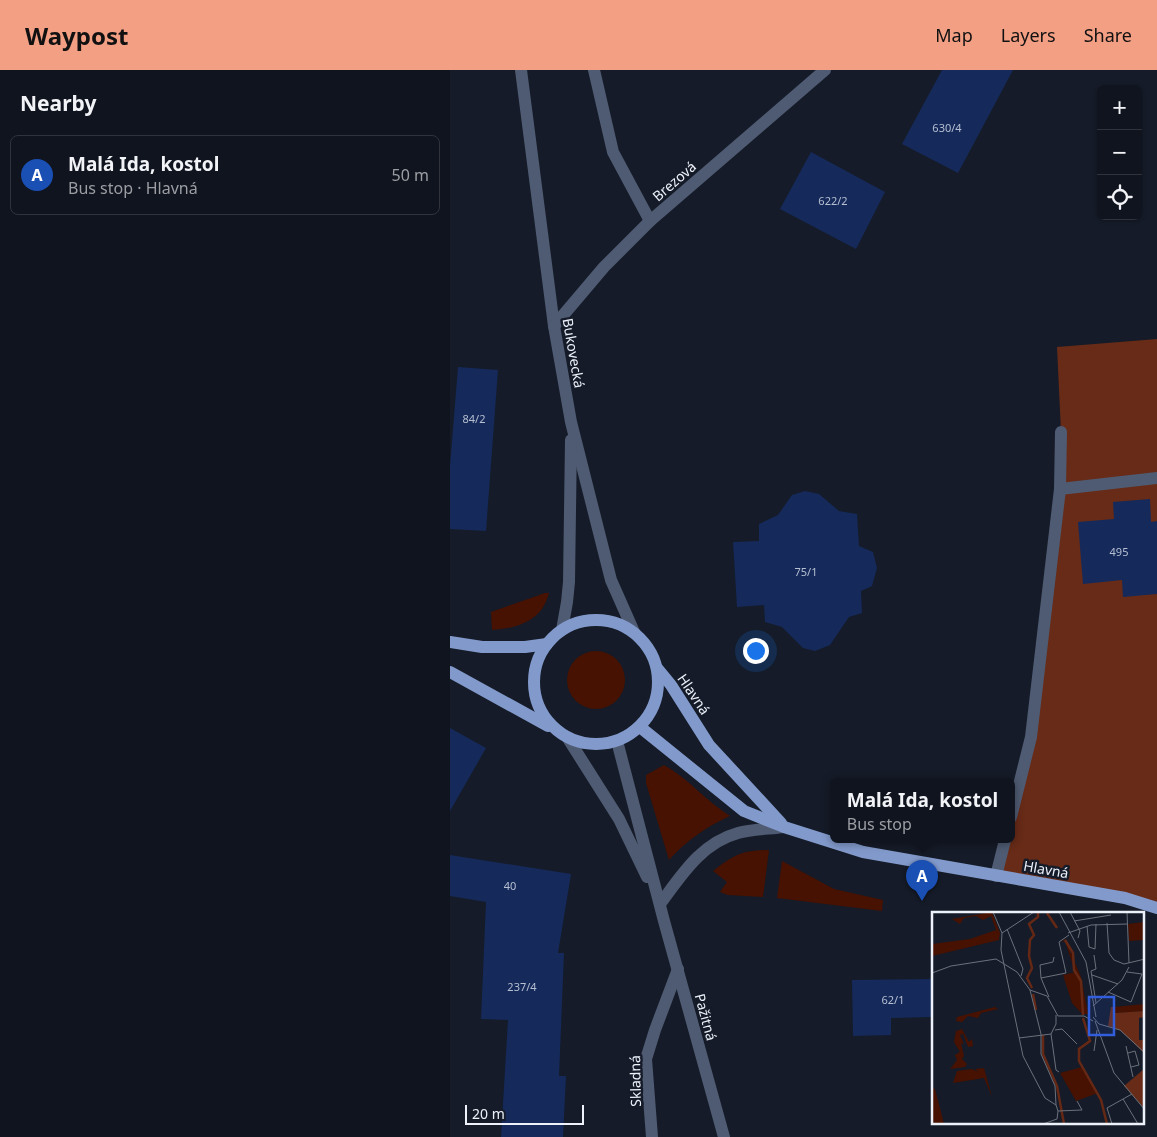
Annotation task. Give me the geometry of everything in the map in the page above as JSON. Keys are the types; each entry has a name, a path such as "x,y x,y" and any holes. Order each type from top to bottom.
{"main road":[{"name":"Hlavná","path":"555,730 541,714 534,694 534,672 540,652 554,635 573,623 594,619 615,623 634,632 649,648 657,668 671,685 709,746 784,827"},
{"path":"450,642 482,647 525,647 547,644"},
{"name":"Hlavná","path":"450,672 555,730 569,740 585,744 602,745 630,735 640,727 652,709 658,689 657,668"},
{"name":"Hlavná","path":"640,727 744,810 784,827 830,842"},
{"name":"Hlavná","path":"835,843 863,852 1125,898 1157,908"}],"street":[{"name":"Bukovecká","path":"521,70 554,326 571,422 611,580 634,632"},
{"path":"594,70 613,152 650,221"},
{"name":"Brezová","path":"554,326 604,267 650,221 825,70"},
{"path":"562,630 569,582 571,422"},
{"path":"1015,802 1031,737 1060,489 1061,432"},
{"path":"1060,489 1157,478"},
{"name":"Pažitná","path":"569,740 619,819 660,904"},
{"name":"Pažitná","path":"617,741 724,1137"},
{"path":"660,904 692,861 714,842 738,832 784,827"},
{"path":"996,876 1004,843"},
{"name":"Skladná","path":"652,1137 646,1059 678,969"}],"shaded area":[{"path":"1157,339 1157,908 996,876 1010,843 1015,843 1015,801 1031,737 1061,432 1057,347"},
{"path":"549,593 546,603 528,621 520,625 492,630 491,612"},
{"path":"596,651 612,656 620,664 625,680 620,696 612,704 596,709 580,704 572,696 567,680 572,664 580,656"},
{"path":"664,765 730,816 697,835 669,860 646,783 646,775"},
{"path":"769,850 763,897 728,895 720,892 727,882 713,871 739,854"},
{"path":"782,861 834,889 883,900 882,911 777,898"}],"building":[{"path":"942,70 1013,70 958,173 902,144"},
{"path":"811,152 885,192 856,249 780,209"},
{"path":"458,367 498,370 486,531 450,529 450,466"},
{"path":"805,491 819,494 839,511 857,514 859,546 873,552 877,568 872,586 861,591 862,613 849,617 830,645 815,651 803,648 782,627 765,622 764,605 737,607 733,542 759,541 759,524 778,515 792,495"},
{"path":"1150,499 1151,522 1157,521 1157,594 1123,597 1122,580 1083,584 1078,522 1114,519 1113,502"},
{"path":"450,728 486,748 450,811"},
{"path":"450,855 571,874 558,953 564,953 559,1076 566,1076 563,1137 501,1137 508,1020 481,1019 486,902 450,896"},
{"path":"932,979 932,1017 891,1018 891,1035 853,1036 852,980"}],"place":[{"name":"Malá Ida, kostol","path":"922,901"}]}
